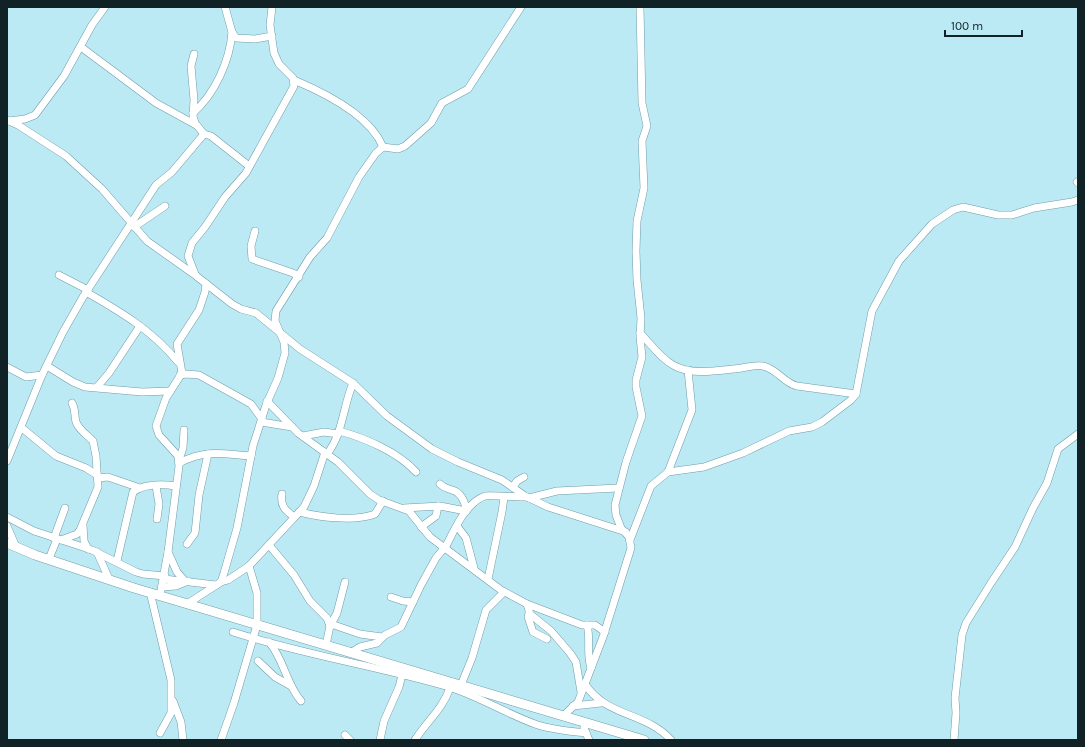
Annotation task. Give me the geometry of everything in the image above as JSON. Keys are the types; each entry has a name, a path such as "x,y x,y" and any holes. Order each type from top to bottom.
{"main road":[{"path":"7,543 49,559 150,592 161,591 187,604 249,621 256,625 352,652 644,740"}],"street":[{"path":"8,120 25,119 35,115 64,76 92,25 105,7"},
{"path":"193,113 204,102 217,81 232,46 232,32 225,7"},
{"path":"272,7 270,25 273,47 277,60 294,80 333,99 372,128 383,147"},
{"path":"278,412 273,395 285,353 284,342 279,332 275,317 276,311 313,254 327,238 359,177 376,153 383,147 398,149 405,146 431,123 442,104 468,89 522,7"},
{"path":"563,716 578,702 605,632 631,548 630,540 616,515 615,505 618,488 632,441 641,424 642,416 636,380 642,357 640,334 641,318 636,251 637,221 644,188 642,140 647,126 642,104 640,7"},
{"path":"232,32 236,38 243,40 272,36"},
{"path":"81,47 156,103 196,125 204,134 211,136 249,166"},
{"path":"194,54 191,66 194,100 193,113 196,125"},
{"path":"195,274 188,256 192,243 249,166 292,89 294,80"},
{"path":"8,120 35,135 66,156 98,185 147,241 195,274 237,307 256,312 300,349 353,383 387,416 432,449 458,462 502,480 528,497 565,514 626,532"},
{"path":"7,461 22,428 42,375 62,332 87,291 133,225 156,185 172,172 204,134"},
{"path":"668,472 704,467 754,448 789,431 812,427 822,422 851,400 856,394 872,311 899,261 932,224 953,210 963,207 998,215 1012,215 1026,212 1034,208 1078,200"},
{"path":"133,225 165,206"},
{"path":"255,231 251,246 252,258 293,272 299,277"},
{"path":"60,275 127,316 155,337 179,363"},
{"path":"179,461 176,452 159,435 156,426 170,391 180,376 181,370 177,348 178,340 199,310 206,284"},
{"path":"97,387 109,373 140,326"},
{"path":"640,334 672,365 688,370 706,371 763,366 772,369 792,385 856,394"},
{"path":"47,366 80,385 142,392 170,391"},
{"path":"7,367 26,377 42,375"},
{"path":"630,540 651,486 668,472 692,410 688,370"},
{"path":"180,376 186,374 199,375 252,406 261,420 292,426"},
{"path":"187,604 249,566 308,499 326,453 339,432 353,383"},
{"path":"219,583 237,528 251,456 261,420 276,385"},
{"path":"57,539 77,534 83,524 96,492 98,476 93,441 77,424 75,410 72,403"},
{"path":"252,406 267,403"},
{"path":"267,403 303,436 326,453 370,494 383,501 404,508 414,515 421,527 430,537 474,568 504,592 527,604 586,625 595,625 605,632"},
{"path":"22,428 56,456 86,468 98,476 108,477 140,488"},
{"path":"161,591 168,552 179,461 183,448 184,430"},
{"path":"303,436 324,432 339,432 367,440 401,460 416,472"},
{"path":"954,740 956,713 954,701 962,635 966,623 1015,547 1033,508 1048,482 1058,449 1078,434"},
{"path":"179,461 198,455 215,452 251,456"},
{"path":"187,544 195,533 199,495 208,454"},
{"path":"513,487 517,481 524,477"},
{"path":"440,484 460,494 466,510"},
{"path":"156,486 159,504 157,518"},
{"path":"117,561 132,492 140,488 176,486"},
{"path":"352,652 360,647 376,643 401,627 436,558 445,548 466,510 484,497 528,497 557,491 618,488"},
{"path":"282,494 281,501 284,508 296,514 310,515 361,518 375,514 383,501"},
{"path":"488,579 504,497"},
{"path":"404,508 438,506 466,510"},
{"path":"421,527 436,516 438,506"},
{"path":"49,559 57,539 65,508"},
{"path":"7,517 34,531 97,552 143,574 219,583"},
{"path":"83,524 84,541 88,549"},
{"path":"7,526 16,547"},
{"path":"457,526 466,538 474,568"},
{"path":"269,545 294,575 310,601 326,618 330,625 360,634 382,638"},
{"path":"97,552 109,579"},
{"path":"168,552 177,572 186,580"},
{"path":"221,740 234,703 251,638 256,625 257,593 249,566"},
{"path":"161,591 176,586 186,580"},
{"path":"326,645 330,625 340,605 345,582"},
{"path":"150,592 157,627 169,669 172,699 171,713 160,733"},
{"path":"461,685 472,658 486,610 504,592"},
{"path":"391,597 403,602 413,602"},
{"path":"527,604 529,613 528,617 533,632 547,639"},
{"path":"529,613 550,631 570,653 576,662 582,692"},
{"path":"586,625 589,635 589,656 591,668"},
{"path":"234,632 251,638 450,688 479,698 495,707 537,725 562,731 586,733"},
{"path":"269,642 291,686 301,701"},
{"path":"278,658 287,646"},
{"path":"258,661 275,677 291,686"},
{"path":"380,740 384,720 399,687 402,675"},
{"path":"585,684 592,695 601,703 643,721 667,735 671,740"},
{"path":"415,740 434,717 446,699 450,688"},
{"path":"172,699 181,722 183,740"},
{"path":"573,706 601,703"},
{"path":"580,721 589,740"}]}
